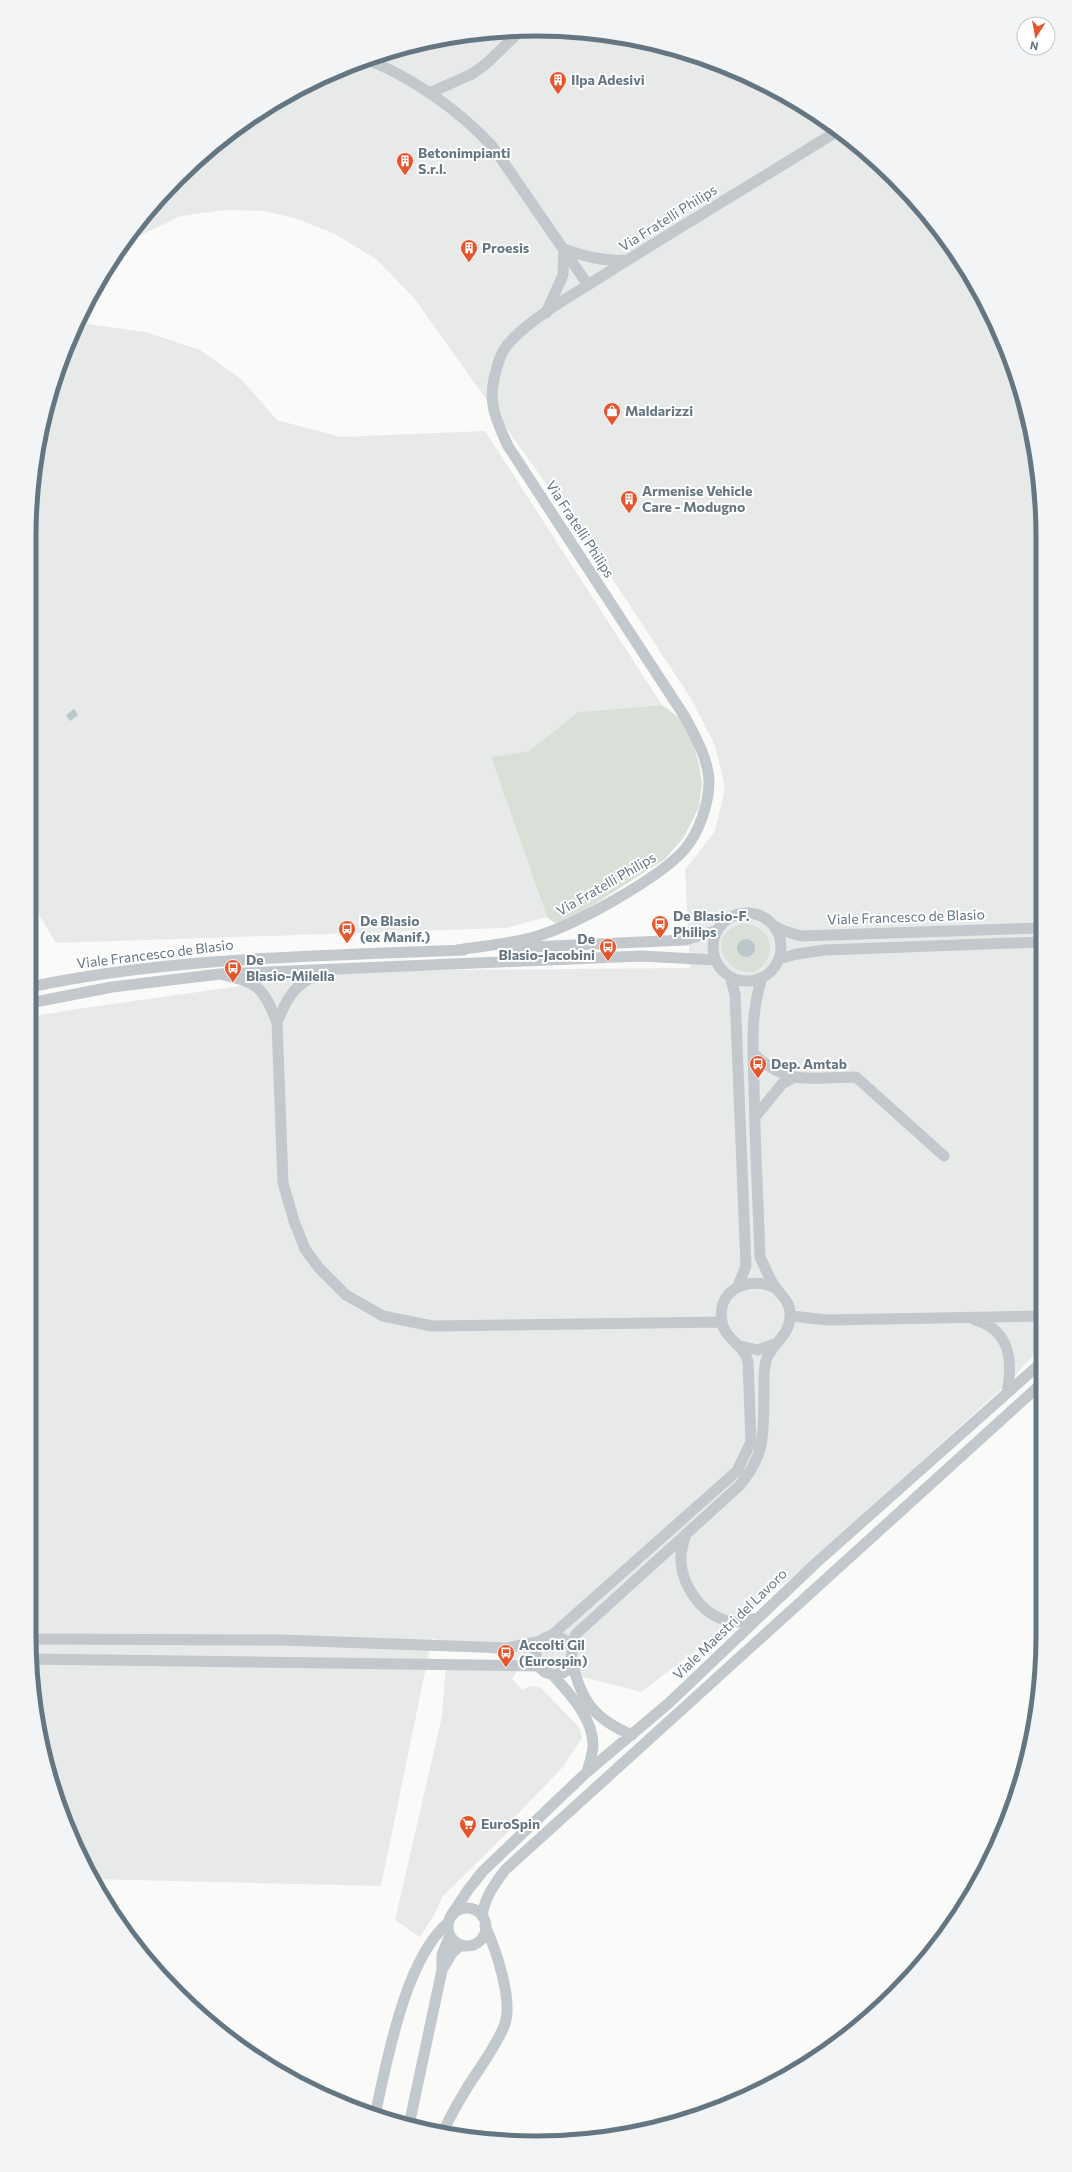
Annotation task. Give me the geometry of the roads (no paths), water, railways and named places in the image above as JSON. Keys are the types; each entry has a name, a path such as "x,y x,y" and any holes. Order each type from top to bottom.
{"street":[{"path":"429,93 472,74 487,63 514,37"},
{"path":"375,63 429,93 476,129 493,147 588,285"},
{"name":"Via Fratelli Philips","path":"457,950 534,938 588,914 670,864 686,848 705,809 709,781 702,750 685,717 508,446 494,417 491,394 498,360 504,349 523,329 588,285 833,134"},
{"path":"564,249 584,256 605,260 628,260"},
{"path":"546,314 563,275 564,249"},
{"path":"743,913 758,914 774,926 780,942 779,959 769,973 762,978 751,981 740,981 730,977 721,970 714,960 712,950 715,931 729,917 743,913"},
{"name":"Viale Francesco de Blasio","path":"774,926 784,932 801,936 1036,928"},
{"name":"Viale Francesco de Blasio","path":"36,987 67,980 190,963 251,958 685,940 715,931"},
{"path":"779,959 797,954 825,950 1036,942"},
{"name":"Viale Francesco de Blasio","path":"36,1002 112,987 220,974 327,968 641,956 714,960"},
{"path":"277,1023 292,992 304,981 327,968"},
{"path":"220,974 251,982 260,989 270,1002 277,1023 283,1182 288,1204 306,1249 332,1283 346,1295 383,1316 432,1326 722,1322"},
{"path":"36,1639 282,1640 508,1648 540,1641 551,1636 737,1471 751,1442 751,1415 747,1354 740,1346 731,1340 722,1322 722,1312 725,1302 730,1293 738,1286 746,1266 735,994 730,977"},
{"path":"740,1346 758,1350 775,1344 784,1337 789,1327 790,1316 786,1300 776,1288 760,1257 754,1117 753,1052 755,997 762,978"},
{"path":"753,1052 766,1065 781,1074 792,1078 856,1077 944,1156"},
{"path":"754,1117 782,1084 792,1078"},
{"path":"738,1286 758,1282 776,1288"},
{"path":"790,1316 828,1320 1036,1316"},
{"path":"966,1318 986,1323 998,1334 1005,1346 1010,1358 1010,1374 1007,1393"},
{"path":"632,1735 616,1728 593,1712 582,1695 572,1661 572,1641 576,1634 685,1536 739,1486 751,1472 762,1449 764,1434 764,1372 767,1358 775,1344"},
{"name":"Viale Maestri del Lavoro","path":"449,1920 468,1890 483,1871 587,1772 669,1703 863,1520 1036,1367"},
{"name":"Viale Maestri del Lavoro","path":"484,1921 484,1903 490,1890 505,1870 1036,1389"},
{"path":"685,1536 681,1554 682,1568 687,1586 694,1597 704,1608 720,1619 737,1622 758,1618"},
{"path":"551,1636 564,1638 572,1649"},
{"path":"540,1641 534,1656 538,1666 546,1673 552,1674 564,1671 572,1661"},
{"path":"37,1659 538,1666"},
{"path":"552,1674 580,1710 592,1731 593,1746 587,1772"},
{"path":"376,2109 390,2049 406,1992 432,1941 439,1931 455,1912 464,1908 470,1908 484,1921 491,1939 507,1998 505,2023 489,2054 456,2107 446,2127"},
{"path":"449,1920 450,1935 452,1940 461,1945 474,1945 481,1940 484,1934 484,1921"},
{"path":"410,2120 442,1970 442,1955 450,1935"},
{"path":"442,1970 452,1953 461,1945"}],"place":[{"name":"Ilpa Adesivi","path":"558,95"},
{"name":"Betonimpianti S.r.l.","path":"405,176"},
{"name":"Proesis","path":"469,263"},
{"name":"Maldarizzi","path":"612,426"},
{"name":"Armenise Vehicle Care - Modugno","path":"629,514"},
{"name":"De Blasio-F. Philips","path":"660,939"},
{"name":"De Blasio (ex Manif.)","path":"347,944"},
{"name":"De Blasio-Jacobini","path":"608,962"},
{"name":"De Blasio-Milella","path":"233,983"},
{"name":"Dep. Amtab","path":"758,1079"},
{"name":"Accolti Gil (Eurospin)","path":"506,1668"},
{"name":"EuroSpin","path":"468,1839"}]}
